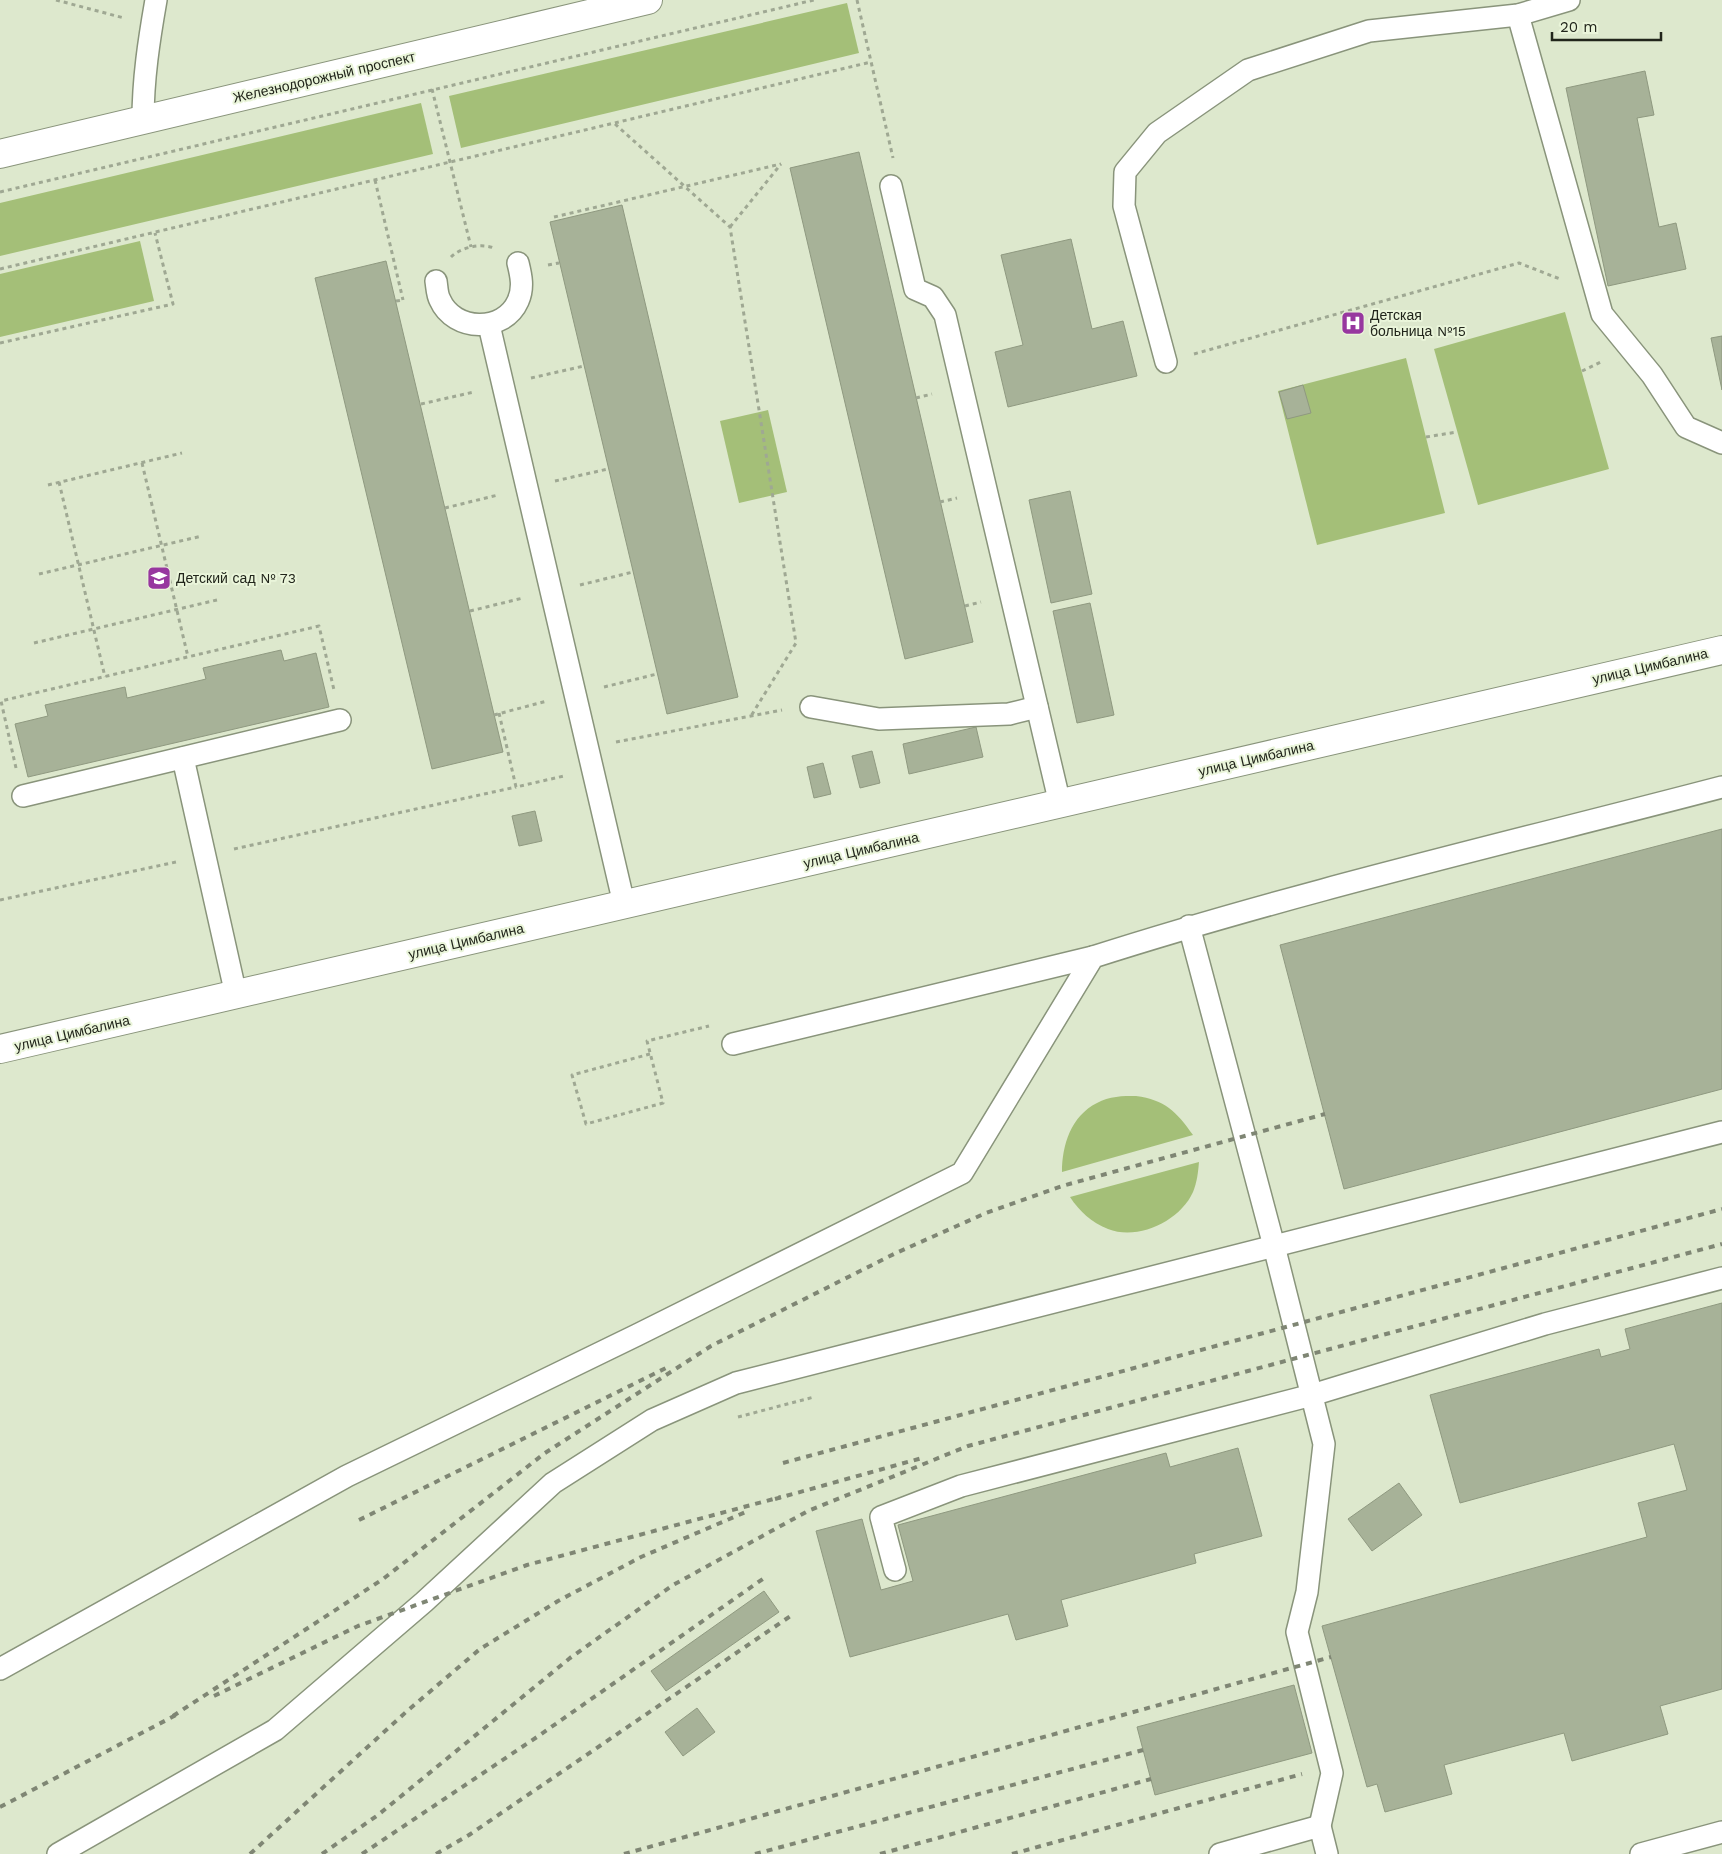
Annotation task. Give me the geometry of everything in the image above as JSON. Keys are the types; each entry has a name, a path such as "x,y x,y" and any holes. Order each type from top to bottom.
{"street":[{"name":"Железнодорожный проспект","path":"0,154 648,0"},
{"name":"улица Цимбалина","path":"0,1050 1722,650"}],"lane":[{"path":"144,120 143,88 156,0"},
{"path":"1166,362 1124,206 1125,172 1157,133 1248,70 1369,31 1518,16 1569,0"},
{"path":"1518,16 1602,314 1652,375 1686,427 1722,443"},
{"path":"891,186 915,289 933,297 945,316 1060,804"},
{"path":"436,281 440,301 452,316 469,325 489,325 506,316 518,301 522,281 518,262"},
{"path":"489,325 586,748 624,904"},
{"path":"811,707 879,720 1009,714 1037,707"},
{"path":"23,796 340,720"},
{"path":"183,758 236,994"},
{"path":"734,1044 1093,957 1188,926 1722,788"},
{"path":"1188,926 1274,1246 1324,1444 1307,1592 1297,1632 1332,1773 1320,1826 1327,1854"},
{"path":"0,1669 347,1476 629,1339 962,1173 1093,957"},
{"path":"58,1854 275,1730 424,1602 553,1482 652,1420 736,1383 1722,1132"},
{"path":"895,1570 880,1517 961,1486 1312,1395 1545,1324 1722,1278"},
{"path":"1220,1854 1320,1826"},
{"path":"1641,1854 1722,1832"}],"path":[{"path":"56,0 152,25"},
{"path":"0,192 814,0"},
{"path":"857,0 895,165 891,186"},
{"path":"0,269 871,62"},
{"path":"432,89 471,247"},
{"path":"614,123 730,227 796,643 751,716"},
{"path":"554,217 781,164 730,227"},
{"path":"375,180 403,300"},
{"path":"0,343 173,304 155,233"},
{"path":"436,281 443,266 455,253 471,247 488,246 504,252 518,262"},
{"path":"1166,362 1519,263 1596,292"},
{"path":"1426,437 1457,432"},
{"path":"48,485 182,453"},
{"path":"142,463 188,657"},
{"path":"59,482 105,677"},
{"path":"39,574 202,536"},
{"path":"34,643 217,600"},
{"path":"23,796 1,701 319,626 340,720"},
{"path":"586,748 769,712"},
{"path":"499,713 516,787"},
{"path":"0,900 592,769"},
{"path":"650,1054 572,1075 586,1124 663,1103"},
{"path":"732,1419 818,1396"}],"green space":[{"path":"847,3 859,53 461,148 449,96"},
{"path":"421,103 433,154 0,256 0,203"},
{"path":"140,241 154,301 0,337 0,274"},
{"path":"1565,312 1609,469 1478,505 1434,349"},
{"path":"1406,358 1445,513 1317,545 1278,391"},
{"path":"768,410 787,492 739,503 720,421"},
{"path":"1136,1096 1155,1100 1169,1108 1181,1119 1193,1135 1062,1172 1066,1142 1074,1123 1081,1115 1106,1099"},
{"path":"1199,1162 1193,1192 1187,1202 1168,1220 1145,1230 1120,1232 1108,1229 1086,1216 1070,1197"}],"building":[{"path":"1645,71 1654,115 1637,118 1659,227 1676,223 1686,269 1608,286 1566,88"},
{"path":"859,152 973,642 905,659 790,168"},
{"path":"622,205 738,697 667,714 550,222"},
{"path":"1071,239 1092,329 1123,321 1137,376 1008,407 995,352 1023,345 1001,255"},
{"path":"386,261 503,752 432,769 315,278"},
{"path":"1722,336 1722,390 1711,338"},
{"path":"1303,385 1311,413 1287,419 1279,392"},
{"path":"1070,491 1092,594 1051,603 1029,500"},
{"path":"1090,603 1114,715 1077,723 1053,611"},
{"path":"281,650 284,661 316,653 329,707 28,777 15,724 48,716 45,705 125,687 127,698 206,679 203,668"},
{"path":"976,727 983,757 909,774 903,744"},
{"path":"872,751 880,783 860,788 852,756"},
{"path":"823,763 831,794 814,798 807,767"},
{"path":"535,811 542,841 519,846 512,816"},
{"path":"1722,829 1722,1089 1344,1189 1280,945"},
{"path":"1722,1303 1722,1689 1660,1706 1668,1734 1572,1761 1564,1733 1444,1765 1452,1794 1385,1812 1377,1784 1367,1787 1322,1626 1647,1537 1638,1503 1687,1490 1674,1444 1460,1503 1430,1395 1599,1349 1601,1357 1630,1349 1625,1329"},
{"path":"1238,1448 1262,1536 1194,1554 1196,1563 1061,1600 1068,1626 1016,1640 1008,1614 850,1657 816,1531 862,1519 881,1590 913,1581 898,1525 1166,1453 1170,1467"},
{"path":"1399,1483 1422,1515 1372,1551 1348,1519"},
{"path":"764,1591 779,1612 666,1691 651,1671"},
{"path":"1294,1685 1312,1753 1155,1795 1137,1727"},
{"path":"697,1708 715,1732 683,1756 665,1732"}],"railway":[{"path":"173,1716 383,1579 545,1453 711,1346 896,1253 986,1213 1062,1186 1325,1114"},
{"path":"783,1463 1722,1209"},
{"path":"322,1854 378,1815 570,1658 673,1585 808,1511 968,1446 1722,1244"},
{"path":"359,1520 666,1368"},
{"path":"775,1499 922,1458"},
{"path":"214,1696 358,1626 527,1565 781,1497"},
{"path":"250,1854 406,1712 480,1649 558,1601 641,1557 748,1511"},
{"path":"362,1854 537,1737 767,1576"},
{"path":"436,1854 469,1835 792,1615"},
{"path":"624,1854 1331,1657"},
{"path":"0,1807 178,1714"},
{"path":"755,1854 1143,1750"},
{"path":"1012,1854 1302,1774"},
{"path":"880,1854 1151,1779"}],"place":[{"name":"Детская больница №15","path":"1353,323"},
{"name":"Детский сад № 73","path":"159,578"}]}
